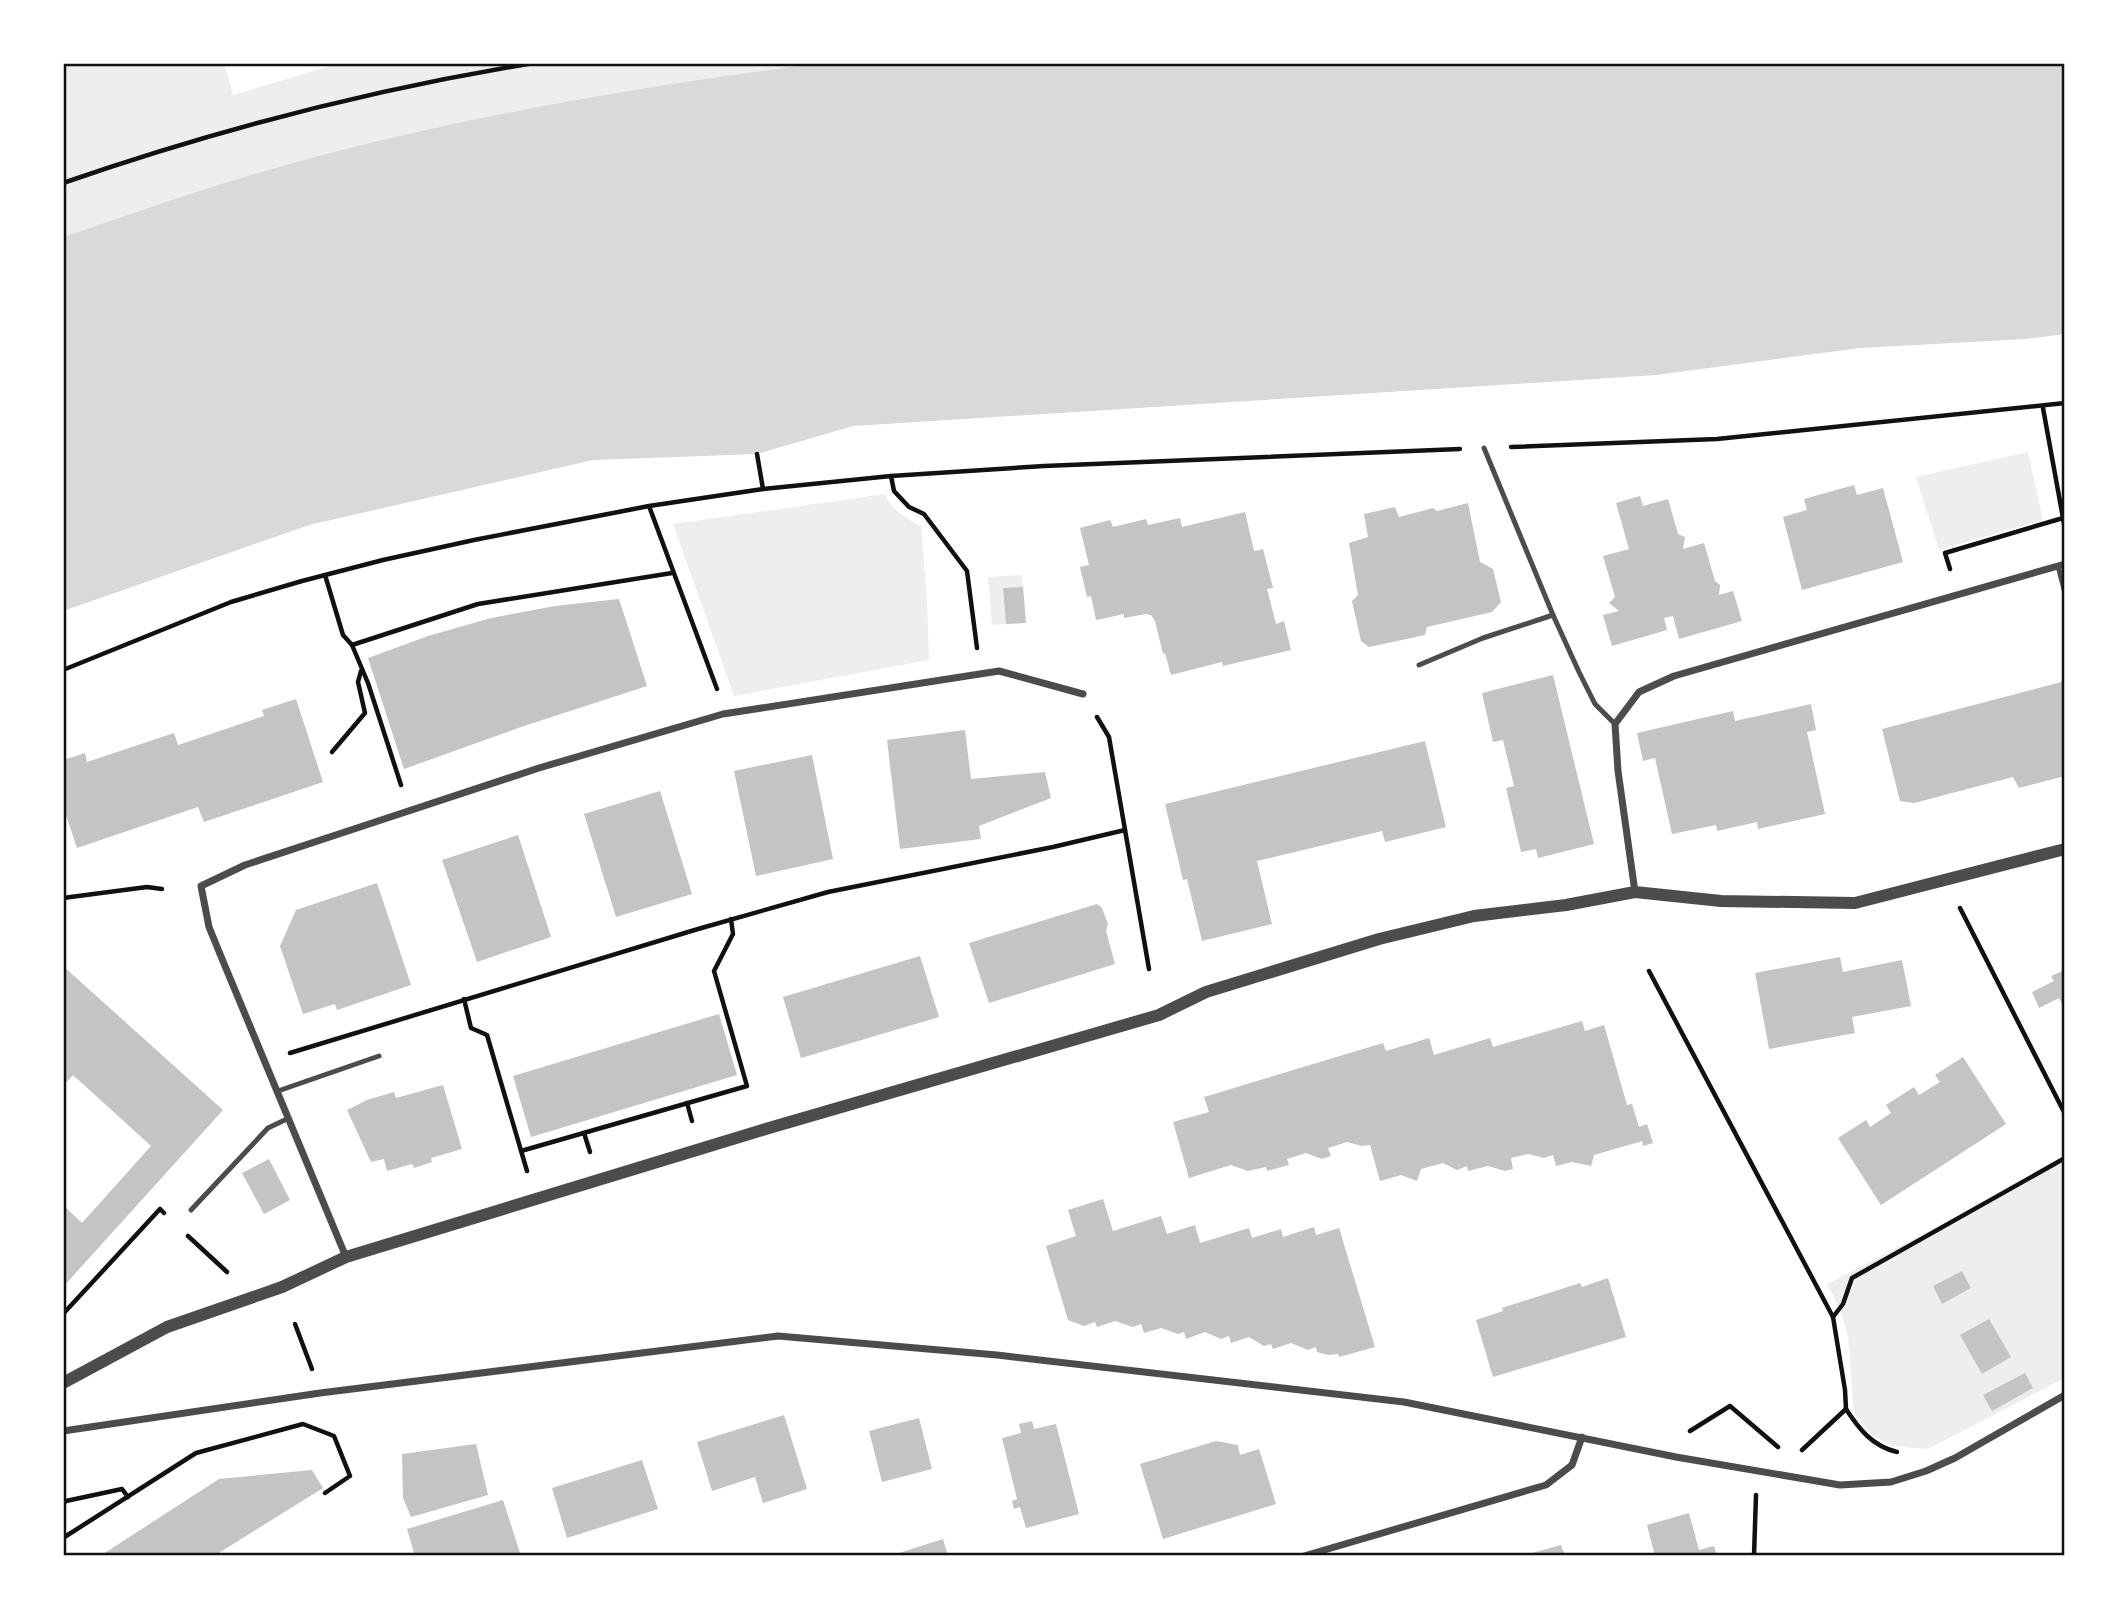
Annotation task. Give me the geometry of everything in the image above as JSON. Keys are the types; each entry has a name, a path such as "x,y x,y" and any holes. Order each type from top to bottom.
{"street":[{"path":"1635,892 1618,771 1615,724 1639,692 1674,676 2061,565"},
{"path":"346,1257 209,927 201,887 245,865 347,831 539,768 723,714 999,671 1083,694"},
{"path":"63,1383 167,1327 282,1287 346,1257 769,1128 1159,1015 1206,992 1379,939 1474,916 1566,905 1635,892 1721,901 1855,903 2065,849"},
{"path":"63,1431 320,1393 778,1336 997,1355 1404,1402 1676,1457 1840,1485 1891,1482 1926,1471 1955,1458 2065,1395"},
{"path":"1304,1556 1546,1485 1572,1465 1582,1437"}],"lane":[{"path":"1484,448 1553,615 1595,704 1615,724"},
{"path":"2061,565 2065,593"},
{"path":"1419,665 1483,638 1553,615"},
{"path":"278,1091 379,1056"},
{"path":"191,1210 268,1128 289,1118"}],"path":[{"path":"63,183 159,151 320,107 471,73 534,63"},
{"path":"63,670 231,602 325,575 474,540 649,506 763,489 891,476 1044,466 1717,439 2065,404"},
{"path":"2043,408 2065,528"},
{"path":"757,454 763,489"},
{"path":"891,476 894,491 909,507 925,514 967,571 978,655"},
{"path":"649,506 720,699"},
{"path":"1952,576 1945,553 2063,518"},
{"path":"352,645 478,604 672,573"},
{"path":"325,575 343,635 352,645 368,683 403,791"},
{"path":"332,752 365,713 358,682 361,671"},
{"path":"1083,694 1109,737 1149,969"},
{"path":"286,1054 828,892 1125,830"},
{"path":"63,898 147,887 162,889"},
{"path":"1960,908 2065,1114"},
{"path":"521,1152 747,1086 714,971 733,934 731,919"},
{"path":"1649,971 1833,1317 1846,1409 1857,1427 1872,1441 1892,1451 1903,1453"},
{"path":"464,999 471,1028 487,1035 528,1172"},
{"path":"687,1103 690,1115"},
{"path":"584,1133 588,1144"},
{"path":"1833,1317 1843,1304 1852,1278 2065,1158"},
{"path":"63,1314 160,1209 227,1272"},
{"path":"177,1226 191,1210"},
{"path":"295,1324 317,1380"},
{"path":"1676,1457 1685,1434 1730,1406 1793,1459"},
{"path":"1754,1556 1756,1494 1783,1499 1793,1459 1846,1409"},
{"path":"63,1538 196,1453 303,1424 334,1436 350,1476 325,1493"},
{"path":"63,1504 66,1501 122,1489 128,1497"}],"shaded area":[{"path":"63,63 224,63 233,95 340,63 821,63 603,95 386,139 244,177 63,237"},
{"path":"821,63 2065,63 2065,334 2026,339 1860,348 1656,375 853,426 757,454 593,460 309,525 63,611 63,237 244,177 386,139 603,95"},
{"path":"2028,452 2043,520 1939,550 1916,477"},
{"path":"885,494 895,509 921,526 929,660 734,696 673,524"},
{"path":"1022,575 1023,587 1003,589 1006,624 992,625 988,577"},
{"path":"2065,1160 2065,1378 1928,1449 1892,1446 1872,1435 1854,1414 1848,1336 1841,1311 1827,1284"}],"building":[{"path":"1854,485 1857,495 1883,488 1903,562 1802,590 1783,517 1807,510 1804,499"},
{"path":"1640,496 1643,506 1668,499 1678,534 1685,537 1683,549 1704,543 1715,581 1720,585 1719,595 1733,591 1742,621 1679,639 1673,616 1664,618 1667,630 1612,646 1603,615 1619,611 1609,603 1615,597 1603,556 1629,549 1616,503"},
{"path":"1468,503 1480,562 1493,569 1501,602 1492,612 1427,627 1425,635 1369,647 1361,641 1352,601 1358,595 1349,543 1368,537 1364,514 1395,507 1399,517"},
{"path":"1245,512 1254,551 1263,549 1273,588 1267,589 1276,624 1284,621 1291,650 1223,666 1222,662 1171,675 1151,615 1124,618 1124,614 1096,620 1091,596 1087,597 1080,567 1089,565 1080,528 1110,520 1113,527 1146,519 1148,525 1180,518 1182,527"},
{"path":"1023,587 1026,623 1006,624 1003,588"},
{"path":"619,599 647,686 404,769 368,658 428,636 491,618 555,606"},
{"path":"1553,675 1594,844 1538,858 1536,849 1521,852 1506,788 1514,786 1503,740 1493,742 1482,693"},
{"path":"2065,681 2065,776 2019,788 2013,777 1914,803 1900,801 1882,729"},
{"path":"296,699 323,782 204,822 198,807 77,848 63,806 63,760 85,753 87,762 174,733 178,745 264,716 262,710"},
{"path":"1811,704 1816,730 1807,732 1825,814 1758,829 1757,822 1717,831 1716,825 1672,834 1655,758 1643,761 1637,733 1733,711 1735,721"},
{"path":"965,730 971,779 1045,772 1051,798 979,826 981,839 900,849 887,740"},
{"path":"1425,741 1446,827 1385,842 1382,831 1257,861 1272,924 1202,941 1187,879 1183,880 1165,804"},
{"path":"812,755 833,859 756,876 734,771"},
{"path":"660,791 692,894 616,917 584,814"},
{"path":"518,835 551,937 477,962 442,860"},
{"path":"377,883 411,985 337,1010 335,1004 303,1014 280,946 296,910"},
{"path":"1097,904 1102,908 1108,924 1106,931 1115,964 989,1003 969,943"},
{"path":"920,956 939,1017 801,1058 783,997"},
{"path":"1840,957 1843,972 1902,960 1911,1006 1852,1017 1855,1033 1769,1049 1755,973"},
{"path":"63,966 223,1110 63,1287 63,1205 82,1223 151,1146 73,1075 63,1086"},
{"path":"2065,970 2065,1010 2059,998 2039,1008 2032,992 2054,981 2051,976"},
{"path":"719,1014 737,1075 531,1137 513,1076"},
{"path":"1582,1021 1585,1031 1604,1025 1627,1105 1632,1104 1639,1127 1647,1124 1653,1143 1643,1146 1642,1141 1594,1155 1591,1166 1572,1162 1556,1166 1553,1155 1544,1158 1528,1154 1511,1158 1513,1169 1505,1171 1488,1166 1468,1171 1467,1166 1457,1170 1443,1163 1421,1169 1417,1181 1401,1175 1380,1181 1370,1145 1347,1142 1328,1148 1331,1156 1322,1159 1306,1153 1287,1159 1289,1165 1267,1171 1266,1167 1248,1171 1231,1165 1189,1178 1173,1122 1209,1112 1204,1097 1383,1043 1386,1051 1429,1038 1434,1055 1490,1038 1493,1047"},
{"path":"1963,1057 2006,1124 1881,1205 1838,1138 1866,1120 1870,1127 1891,1113 1886,1105 1914,1087 1919,1095 1940,1082 1935,1075"},
{"path":"443,1085 462,1149 431,1158 432,1162 414,1168 412,1164 387,1171 384,1159 371,1162 347,1110 367,1100 394,1092 396,1098"},
{"path":"269,1159 290,1200 264,1214 242,1173"},
{"path":"1103,1199 1113,1231 1161,1216 1167,1234 1195,1225 1200,1243 1249,1228 1252,1238 1281,1229 1283,1237 1314,1227 1316,1235 1339,1228 1375,1347 1339,1357 1338,1354 1317,1352 1316,1347 1308,1350 1291,1343 1273,1349 1271,1344 1264,1346 1249,1337 1231,1343 1229,1336 1221,1339 1205,1332 1186,1339 1184,1332 1178,1334 1161,1328 1144,1333 1141,1324 1133,1327 1115,1321 1097,1327 1095,1322 1084,1326 1068,1320 1046,1246 1076,1236 1068,1210"},
{"path":"1962,1271 1971,1288 1942,1304 1933,1286"},
{"path":"1608,1278 1626,1337 1493,1377 1476,1320 1503,1311 1502,1308 1580,1283 1582,1287"},
{"path":"1989,1319 2011,1357 1982,1374 1960,1335"},
{"path":"2025,1373 2033,1388 1992,1411 1983,1395"},
{"path":"784,1415 807,1489 763,1503 755,1477 712,1491 697,1442"},
{"path":"919,1418 932,1469 882,1482 869,1431"},
{"path":"1032,1421 1034,1429 1056,1424 1079,1514 1026,1528 1020,1507 1014,1509 1012,1501 1017,1499 1002,1438 1021,1433 1019,1424"},
{"path":"1216,1441 1238,1445 1240,1455 1259,1449 1276,1504 1163,1539 1140,1464"},
{"path":"476,1444 488,1495 411,1517 403,1498 402,1454"},
{"path":"642,1460 658,1509 567,1538 552,1488"},
{"path":"312,1470 323,1488 214,1556 100,1556 219,1479"},
{"path":"503,1500 520,1553 512,1556 415,1556 407,1529"},
{"path":"1689,1513 1699,1550 1714,1546 1717,1556 1655,1556 1647,1525"},
{"path":"943,1539 948,1556 891,1556 899,1553"},
{"path":"1561,1545 1565,1556 1525,1555"}]}
